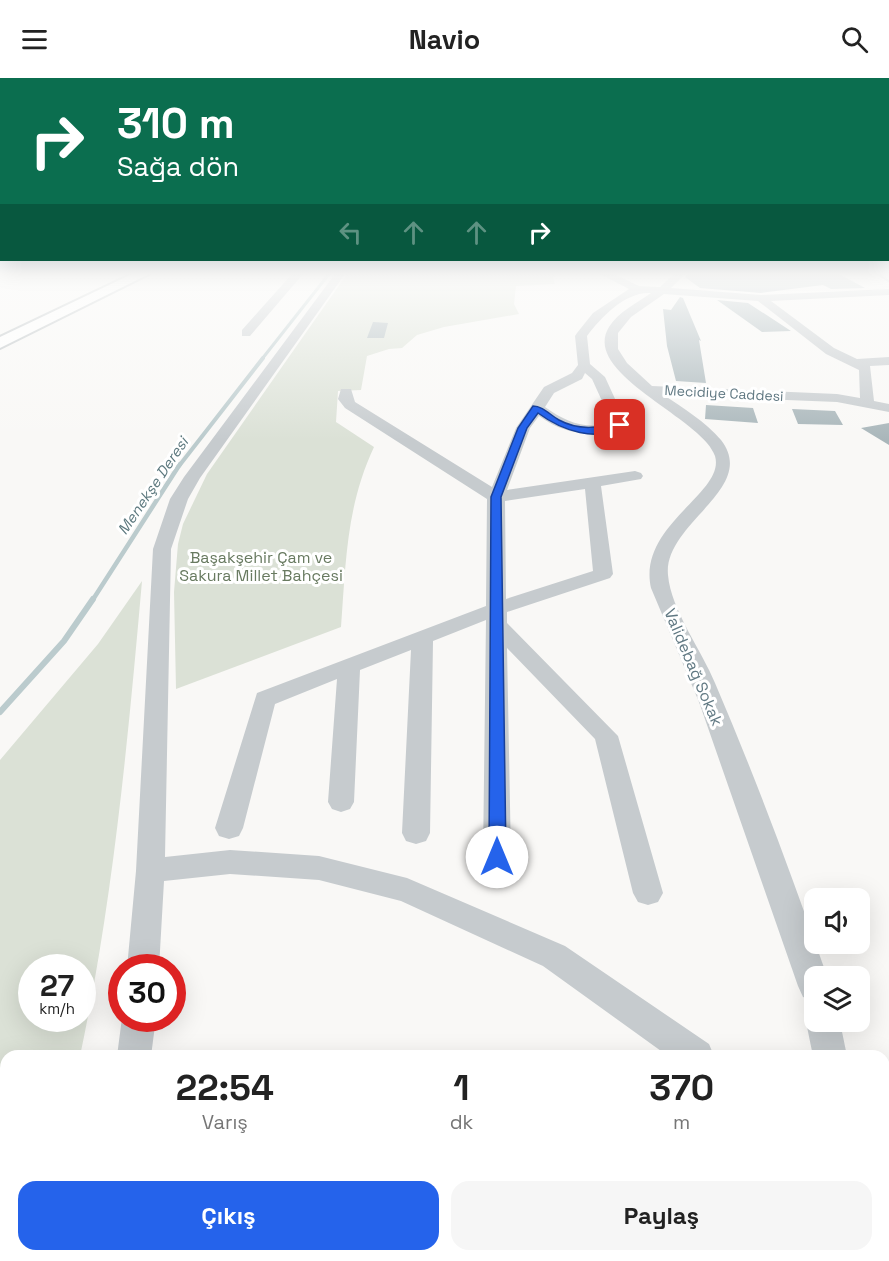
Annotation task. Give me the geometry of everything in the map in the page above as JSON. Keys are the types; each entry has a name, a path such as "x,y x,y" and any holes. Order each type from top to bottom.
{"main road":[{"path":"0,343 29,329"}],"street":[{"path":"246,333 249,329"},
{"path":"144,954 150,870 162,549 178,499 300,329"},
{"path":"497,857 496,497 523,428 549,390 577,376 584,365 581,336 586,329"},
{"name":"Mecidiye Caddesi","path":"616,329 612,333 611,343 619,361 636,382 647,390 837,398 889,408"},
{"path":"802,329 830,351 865,368 867,403"},
{"path":"858,363 889,361"},
{"path":"537,408 556,422 574,429 600,431 620,425 598,377 584,365"},
{"name":"Validebağ Sokak","path":"647,390 690,420 716,444 723,457 723,470 714,486 668,539 659,559 657,574 665,598 699,671 808,966"},
{"path":"346,392 345,399 350,405 496,497 635,476"},
{"path":"229,828 265,699 422,637 496,616 603,574 592,481"},
{"path":"496,616 606,736 648,893"},
{"path":"416,833 422,637"},
{"path":"341,802 349,666"},
{"path":"150,870 230,862 308,867 407,890 554,956 688,1050"},
{"path":"135,1050 137,1032"},
{"path":"826,1032 829,1050"}],"green space":[{"name":"Başakşehir Çam ve Sakura Millet Bahçesi","path":"308,329 437,329 417,335 402,348 389,349 367,356 361,390 338,391 336,422 374,447 358,491 353,513 346,557 341,627 176,689 174,592 178,544 183,524 207,474"},
{"name":"Başakşehir Çam ve Sakura Millet Bahçesi","path":"142,581 118,820 96,973 96,954 18,954 18,1032 85,1032 81,1050 0,1050 0,760 98,644"}],"building":[{"path":"370,329 386,329 384,338 367,338"},
{"path":"665,329 696,329 701,341 699,340 706,383 676,381"},
{"path":"758,329 791,331 762,332"},
{"path":"706,405 753,408 758,423 705,419"},
{"path":"792,409 835,411 843,425 798,424"},
{"path":"889,423 889,445 861,428"}],"waterway":[{"name":"Menekşe Deresi","path":"262,359 285,329"},
{"name":"Menekşe Deresi","path":"179,466 263,358"},
{"name":"Menekşe Deresi","path":"92,601 180,464"},
{"name":"Menekşe Deresi","path":"0,712 64,641 93,599"}],"route":[{"path":"497,857 496,497 523,428 537,408 556,422 574,429 600,431 620,425"}]}
